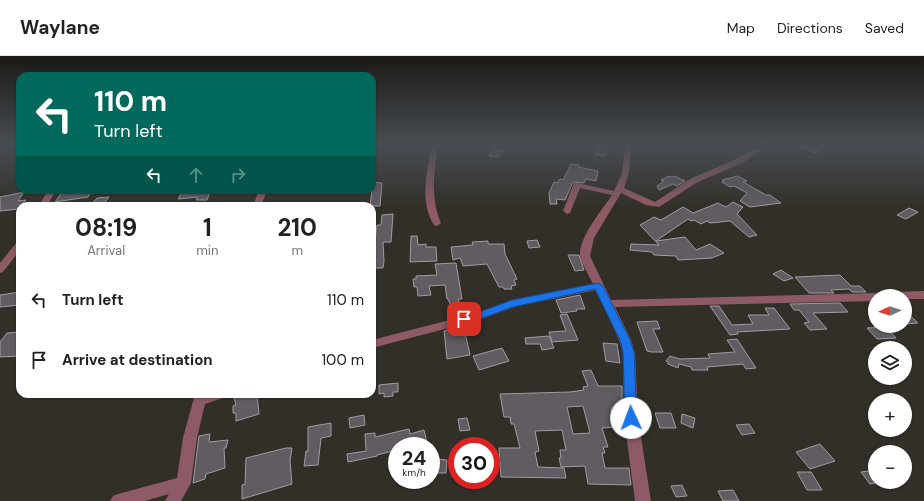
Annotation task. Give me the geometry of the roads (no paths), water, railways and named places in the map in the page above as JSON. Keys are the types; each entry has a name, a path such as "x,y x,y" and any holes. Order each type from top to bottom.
{"street":[{"path":"432,166 430,195 432,213 437,223"},
{"path":"627,166 618,191 594,230 585,249 585,256 625,340 629,352 631,418 643,501"},
{"path":"567,211 577,185 618,191 656,205 694,181 728,166"},
{"path":"0,270 16,249"},
{"path":"376,343 479,316 512,304 598,286"},
{"path":"912,295 924,295"},
{"path":"608,304 868,297"},
{"path":"173,501 184,483 190,438 200,398"},
{"path":"118,501 184,483"}]}
